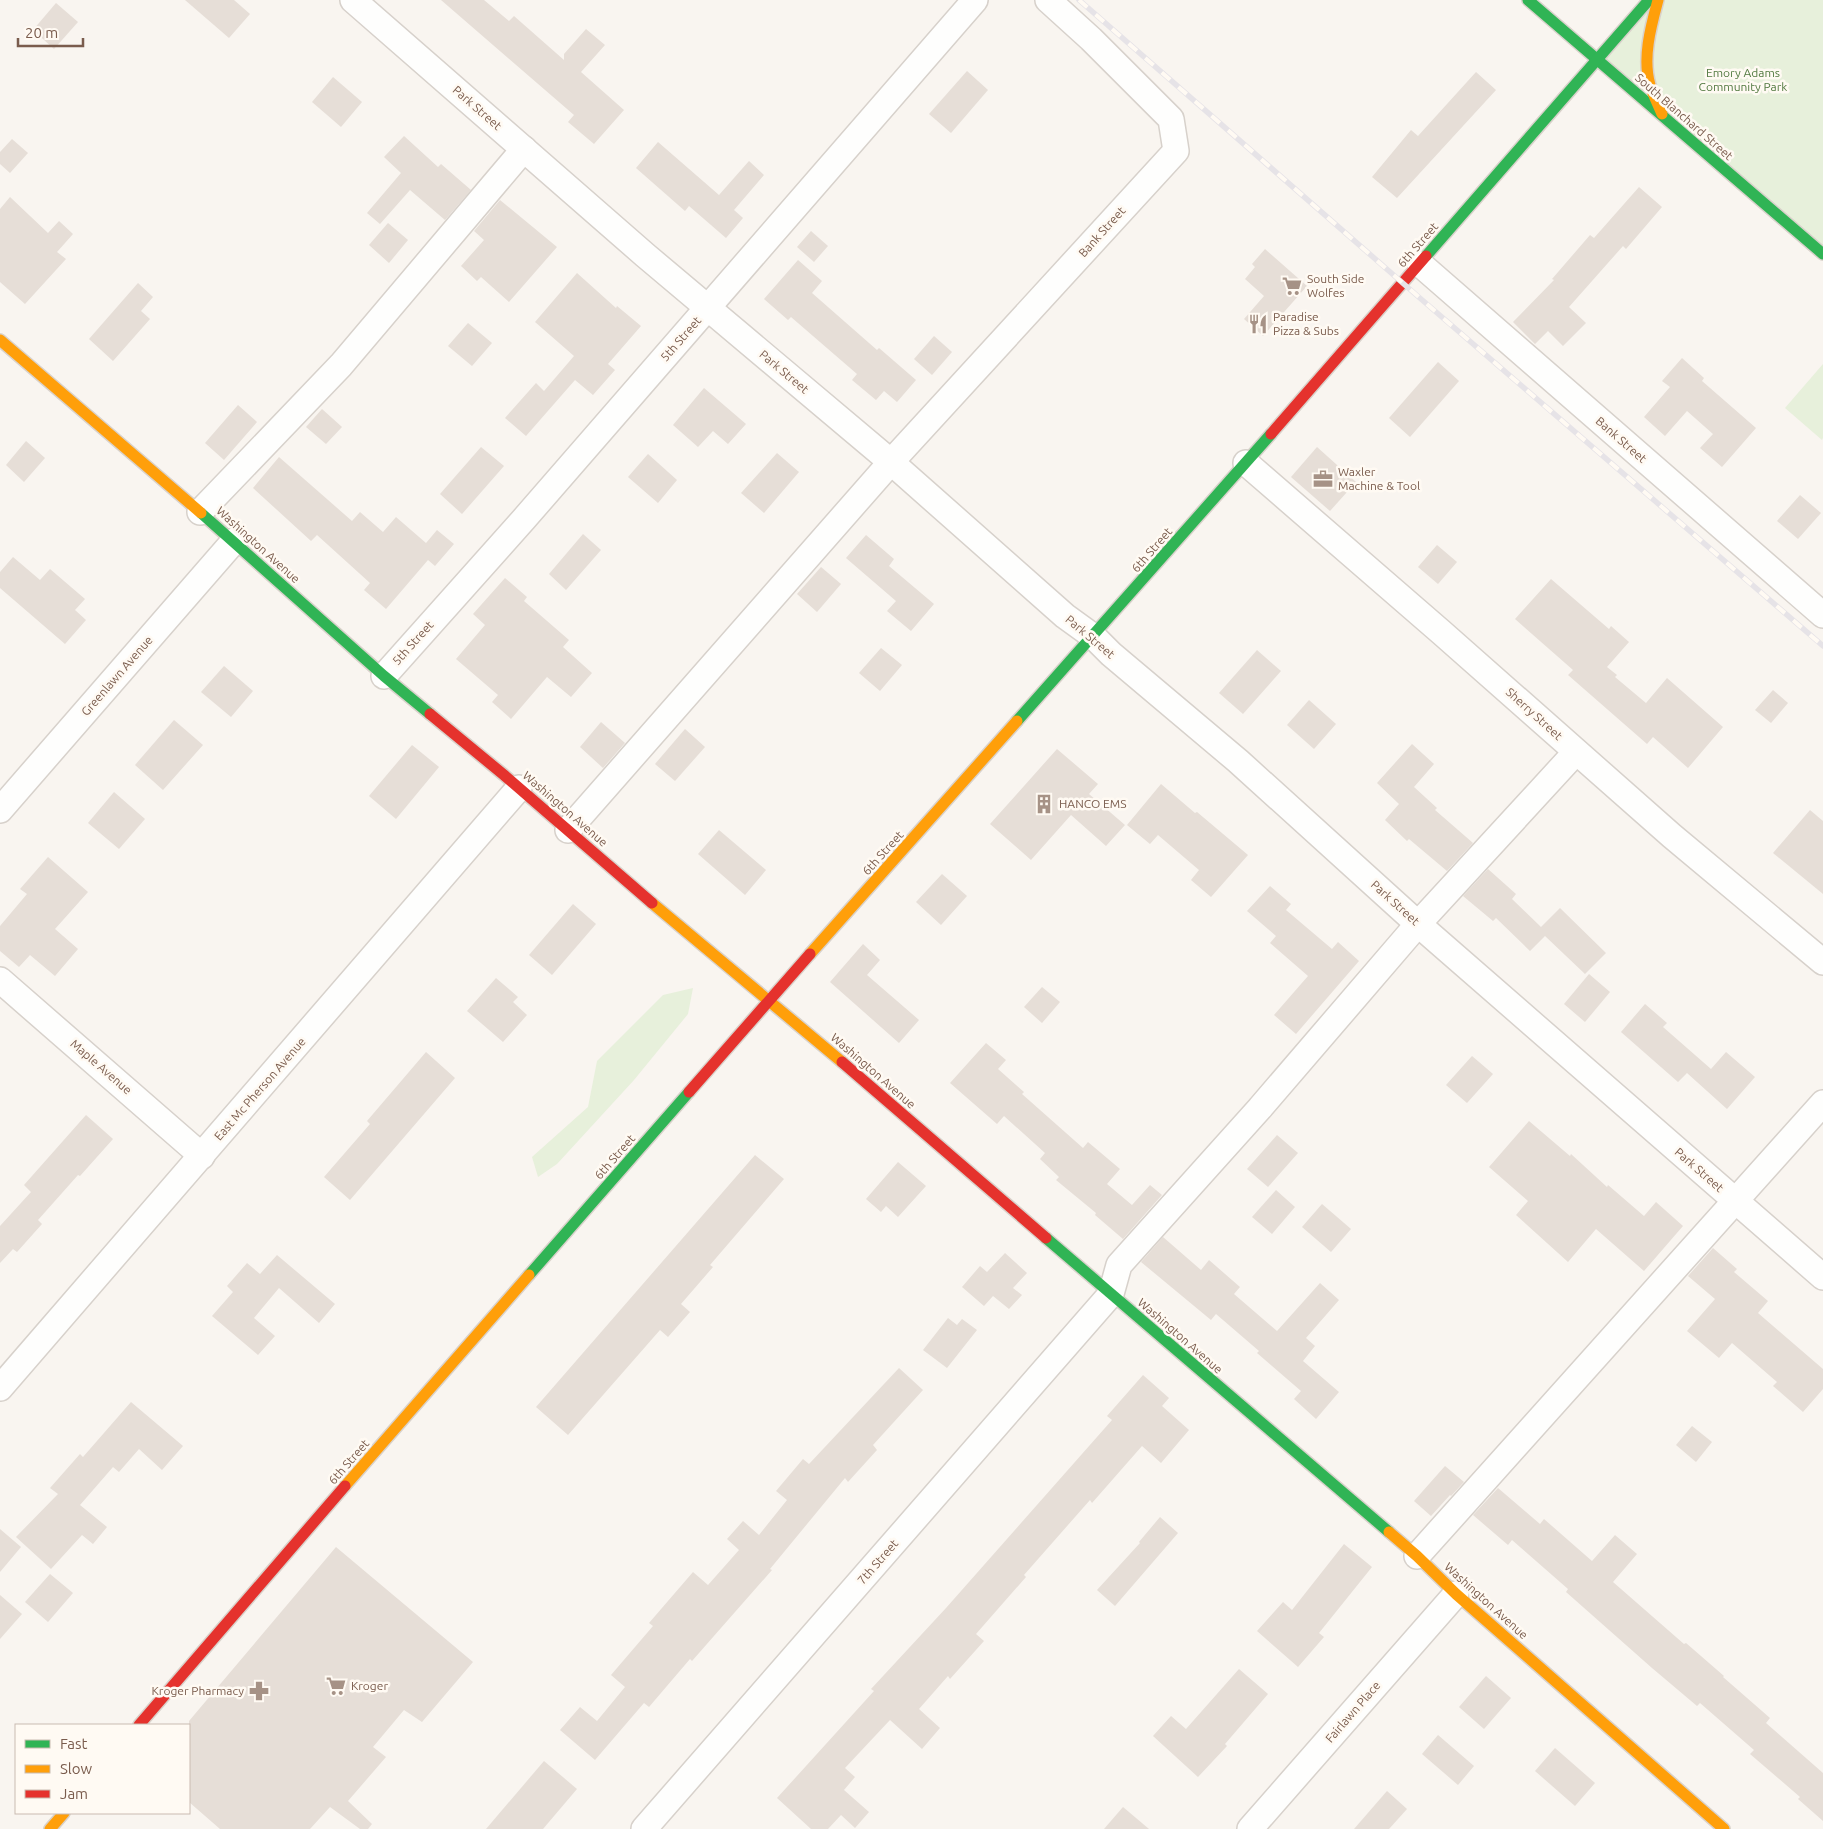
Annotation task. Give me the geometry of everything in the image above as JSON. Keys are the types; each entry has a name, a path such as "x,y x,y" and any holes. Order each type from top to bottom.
{"street":[{"name":"Park Street","path":"353,0 708,308 892,462 1065,616 1094,636 1111,654 1238,761 1418,924 1823,1278"},
{"name":"5th Street","path":"384,676 524,519 975,0"},
{"name":"Bank Street","path":"892,462 1176,151 1170,119 1091,39 1048,0"},
{"name":"South Blanchard Street","path":"1528,0 1823,254"},
{"name":"6th Street","path":"140,1724 468,1344 1094,636 1650,0"},
{"path":"1658,0 1647,53 1649,82 1663,118"},
{"path":"200,512 341,365 524,149"},
{"name":"Bank Street","path":"1420,264 1823,614"},
{"name":"Washington Avenue","path":"0,340 234,541 384,676 770,1001 1417,1556 1456,1594 1724,1829"},
{"path":"568,830 892,462"},
{"name":"Sherry Street","path":"1246,463 1672,836 1823,962"},
{"name":"Greenlawn Avenue","path":"0,810 234,541"},
{"path":"1111,1294 1119,1265 1260,1108 1418,924 1576,752"},
{"name":"East Mc Pherson Avenue","path":"0,1388 519,788"},
{"name":"Maple Avenue","path":"0,980 202,1156"},
{"path":"1417,1556 1823,1103"},
{"name":"7th Street","path":"651,1827 1111,1294"},
{"name":"Fairlawn Place","path":"1250,1829 1456,1594"},
{"path":"50,1829 63,1814"}],"green space":[{"name":"Emory Adams Community Park","path":"1650,0 1823,0 1823,254 1598,60"},
{"path":"1823,364 1823,438 1822,440 1785,408"},
{"path":"693,988 688,1014 634,1080 557,1164 538,1177 532,1157 588,1107 597,1061 663,995"}],"building":[{"path":"185,0 234,0 250,14 229,38"},
{"path":"441,0 484,0 509,21 514,16 564,60 564,54 586,29 605,45 581,72 624,110 594,144 568,122 574,115"},
{"path":"56,3 78,22 54,49 33,30"},
{"path":"967,71 988,90 951,133 929,114"},
{"path":"1476,72 1496,90 1397,198 1372,177 1411,130 1418,136"},
{"path":"333,77 362,102 341,127 312,102"},
{"path":"404,136 438,167 441,164 471,190 445,220 410,190 380,224 367,213 401,173 384,157"},
{"path":"12,139 28,153 10,173 0,164 0,152"},
{"path":"658,142 719,195 749,161 764,175 734,210 743,218 726,238 689,206 685,211 636,168"},
{"path":"1639,187 1662,207 1626,249 1623,246 1569,307 1586,323 1563,346 1548,331 1535,344 1513,322 1554,280 1552,279 1590,235 1594,238"},
{"path":"10,197 48,233 59,221 73,234 57,252 66,259 25,304 0,282 0,209"},
{"path":"500,200 557,247 509,302 481,277 477,281 461,266 484,240 474,231"},
{"path":"388,223 408,240 389,263 369,245"},
{"path":"811,231 828,246 814,262 797,247"},
{"path":"1265,249 1307,286 1263,336 1244,319 1264,296 1245,279 1255,267 1252,264"},
{"path":"798,260 822,281 812,293 877,350 879,348 916,380 897,402 884,391 876,400 852,380 857,374 791,317 788,320 764,299"},
{"path":"577,273 616,308 617,306 641,326 608,364 615,370 593,395 575,380 526,436 505,418 536,383 544,391 574,356 535,322"},
{"path":"138,283 153,297 141,311 150,319 113,361 89,339"},
{"path":"468,323 492,343 472,366 448,346"},
{"path":"934,336 952,352 932,375 914,359"},
{"path":"1682,358 1704,378 1702,381 1756,428 1722,467 1700,448 1713,434 1687,411 1665,436 1644,417 1670,387 1662,381"},
{"path":"1438,362 1459,381 1410,437 1389,418"},
{"path":"704,388 746,424 728,444 713,431 698,447 673,425"},
{"path":"238,405 257,422 224,460 205,443"},
{"path":"322,409 342,427 326,444 306,427"},
{"path":"26,441 45,458 24,482 6,465"},
{"path":"481,447 504,466 462,514 440,494"},
{"name":"Waxler Machine & Tool","path":"1317,447 1356,482 1330,511 1291,477"},
{"path":"777,453 799,472 764,513 741,493"},
{"path":"648,454 677,480 658,503 628,477"},
{"path":"279,457 352,521 360,512 383,532 396,517 426,543 437,530 454,544 435,566 428,560 386,609 364,590 370,583 317,535 311,541 253,488"},
{"path":"1800,495 1821,513 1798,539 1777,521"},
{"path":"583,534 601,550 566,590 549,574"},
{"path":"866,535 894,559 889,566 934,604 911,631 887,611 896,601 846,558"},
{"path":"1437,545 1457,562 1438,584 1418,567"},
{"path":"13,557 40,580 50,569 85,599 75,610 86,620 65,644 0,588 0,572"},
{"path":"821,567 841,584 817,612 797,594"},
{"path":"505,578 527,597 524,601 569,640 563,647 592,673 571,697 547,677 511,719 492,702 498,695 456,659 485,625 473,614"},
{"path":"1551,579 1609,629 1611,626 1629,642 1607,667 1617,675 1615,677 1646,703 1667,678 1723,727 1688,768 1653,737 1647,744 1568,675 1573,670 1515,619"},
{"path":"881,648 902,665 880,691 859,673"},
{"path":"1257,650 1281,671 1243,714 1219,693"},
{"path":"224,666 253,691 231,717 201,692"},
{"path":"1773,690 1788,703 1771,723 1755,710"},
{"path":"1309,700 1336,724 1314,749 1287,725"},
{"path":"174,720 203,745 163,790 135,765"},
{"path":"601,722 625,743 603,768 580,747"},
{"path":"685,729 705,747 675,781 655,764"},
{"path":"1412,744 1434,764 1414,787 1437,808 1435,810 1473,843 1447,871 1409,839 1407,841 1385,820 1399,804 1377,783"},
{"path":"412,745 439,767 396,819 369,796"},
{"name":"HANCO EMS","path":"1057,749 1098,784 1089,794 1125,825 1106,846 1071,815 1031,860 990,824"},
{"path":"1161,784 1248,855 1211,897 1191,880 1199,870 1158,835 1150,844 1127,825"},
{"path":"114,792 145,819 119,849 88,823"},
{"path":"1810,810 1823,821 1823,894 1773,853"},
{"path":"719,830 766,870 745,895 698,854"},
{"path":"48,857 88,892 55,929 78,949 55,976 30,955 19,967 0,951 0,926 27,894 20,889"},
{"path":"1488,869 1516,894 1512,899 1541,927 1560,908 1606,953 1585,974 1545,936 1530,951 1496,918 1493,921 1463,896"},
{"path":"942,874 967,896 941,925 916,902"},
{"path":"1270,886 1291,904 1286,910 1332,949 1338,942 1359,961 1296,1034 1274,1015 1308,976 1270,943 1276,936 1247,911"},
{"path":"573,904 596,924 552,975 529,955"},
{"path":"863,944 880,960 867,975 919,1020 899,1043 830,982"},
{"path":"1589,974 1610,992 1585,1022 1564,1004"},
{"path":"496,978 518,997 513,1002 527,1015 503,1042 467,1011"},
{"path":"1042,987 1060,1002 1042,1023 1024,1007"},
{"path":"1645,1004 1667,1023 1663,1027 1711,1069 1726,1052 1755,1077 1727,1109 1687,1073 1678,1082 1621,1032"},
{"path":"986,1043 1006,1060 998,1069 1024,1092 1022,1094 1083,1148 1088,1142 1120,1169 1107,1184 1132,1205 1150,1185 1162,1195 1123,1239 1095,1215 1096,1213 1056,1180 1059,1177 1040,1159 1045,1153 1004,1116 997,1124 950,1083"},
{"path":"426,1052 455,1078 350,1200 324,1177 370,1124 367,1121"},
{"path":"1472,1056 1493,1074 1467,1103 1446,1085"},
{"path":"86,1115 113,1139 38,1220 42,1224 17,1252 13,1249 0,1263 0,1226 31,1192 24,1185"},
{"path":"1529,1121 1644,1216 1656,1202 1683,1226 1644,1271 1596,1229 1568,1262 1516,1215 1528,1201 1489,1167"},
{"path":"1277,1135 1298,1153 1268,1187 1247,1169"},
{"path":"755,1155 784,1179 710,1265 713,1267 681,1304 690,1312 668,1337 660,1330 568,1435 536,1407"},
{"path":"898,1162 926,1186 898,1217 886,1206 881,1212 866,1199"},
{"path":"1276,1190 1295,1207 1272,1234 1252,1217"},
{"path":"1322,1204 1351,1229 1331,1252 1302,1227"},
{"path":"1163,1237 1201,1270 1209,1260 1240,1287 1234,1294 1277,1331 1320,1283 1339,1300 1306,1338 1315,1346 1303,1361 1339,1392 1316,1419 1294,1399 1301,1391 1257,1353 1259,1351 1216,1314 1211,1320 1141,1262"},
{"path":"1713,1248 1737,1269 1734,1272 1768,1301 1758,1313 1823,1369 1823,1389 1803,1412 1773,1386 1777,1382 1732,1343 1719,1358 1687,1331 1715,1299 1688,1276"},
{"path":"1005,1253 1027,1273 1013,1288 1022,1295 1009,1309 993,1296 984,1306 962,1287 980,1266 987,1272"},
{"path":"277,1255 335,1304 319,1323 279,1288 254,1318 275,1336 258,1355 212,1316 233,1292 227,1286 247,1263 260,1274"},
{"path":"948,1318 957,1325 962,1319 977,1330 947,1368 923,1350"},
{"path":"899,1368 923,1390 873,1445 877,1450 848,1482 845,1478 770,1569 772,1570 692,1661 690,1659 649,1707 644,1703 595,1760 560,1730 580,1707 597,1721 625,1687 611,1675 653,1626 649,1623 693,1572 708,1585 739,1550 727,1539 743,1521 759,1535 787,1500 776,1491 803,1459 809,1464"},
{"path":"1143,1375 1169,1398 1162,1406 1189,1430 1161,1463 1142,1446 1092,1503 1090,1500 1024,1575 1026,1577 976,1634 984,1641 950,1679 948,1676 919,1709 940,1728 922,1749 890,1720 845,1768 855,1777 844,1790 869,1812 855,1828 841,1815 828,1829 811,1829 777,1798 874,1691 871,1689 946,1608 1112,1420 1107,1416"},
{"path":"131,1402 183,1446 162,1470 139,1449 119,1472 113,1467 80,1505 107,1527 93,1544 82,1535 51,1569 16,1537 58,1494 50,1488 80,1454 83,1457"},
{"path":"1692,1426 1712,1442 1696,1462 1676,1445"},
{"path":"1445,1466 1464,1482 1431,1516 1414,1501"},
{"path":"1498,1488 1540,1524 1544,1519 1592,1561 1615,1535 1637,1554 1613,1582 1724,1676 1770,1718 1766,1723 1823,1773 1823,1821 1798,1799 1800,1797 1750,1754 1754,1750 1700,1703 1697,1706 1652,1668 1566,1592 1568,1589 1512,1540 1508,1545 1473,1515"},
{"path":"1160,1517 1178,1533 1115,1606 1097,1590 1140,1543"},
{"path":"0,1529 21,1547 0,1572"},
{"path":"1344,1544 1372,1567 1319,1633 1324,1637 1298,1667 1257,1631 1283,1602 1292,1610"},
{"name":"Kroger","path":"336,1547 473,1662 422,1722 404,1710 373,1747 386,1757 348,1801 372,1824 368,1829 360,1829 330,1807 310,1829 220,1829 190,1803 189,1721"},
{"path":"50,1574 73,1593 48,1622 25,1602"},
{"path":"0,1595 22,1614 0,1639"},
{"path":"1239,1669 1268,1694 1225,1744 1227,1746 1198,1777 1153,1736 1171,1716 1186,1729"},
{"path":"1486,1676 1511,1698 1484,1729 1459,1707"},
{"path":"1438,1735 1474,1766 1458,1785 1422,1754"},
{"path":"1555,1748 1595,1783 1575,1806 1535,1771"},
{"path":"544,1761 577,1789 543,1829 486,1829"},
{"path":"1387,1791 1407,1809 1389,1829 1354,1829"},
{"path":"1123,1807 1149,1829 1104,1829"}],"railway":[{"path":"1079,0 1421,299 1823,646"}],"traffic: fast":[{"path":"1528,0 1823,254"},
{"path":"1426,256 1649,0"},
{"path":"1017,721 1271,434"},
{"path":"201,513 384,676 430,714"},
{"path":"529,1275 689,1092"},
{"path":"1046,1238 1389,1532"}],"traffic: slow":[{"path":"1658,0 1648,42 1647,64 1650,85 1662,114"},
{"path":"0,340 201,513"},
{"path":"810,954 1017,721"},
{"path":"652,903 842,1062"},
{"path":"345,1486 529,1275"},
{"path":"1389,1532 1456,1594 1724,1829"},
{"path":"50,1829 63,1814"}],"traffic: jam":[{"path":"1271,434 1426,256"},
{"path":"430,714 504,775 652,903"},
{"path":"689,1092 810,954"},
{"path":"842,1062 1046,1238"},
{"path":"140,1724 345,1486"}],"place":[{"name":"South Side Wolfes","path":"1292,286"},
{"name":"Paradise Pizza & Subs","path":"1258,324"},
{"name":"Waxler Machine & Tool","path":"1323,479"},
{"name":"HANCO EMS","path":"1044,804"},
{"name":"Kroger","path":"336,1686"},
{"name":"Kroger Pharmacy","path":"259,1691"}]}
